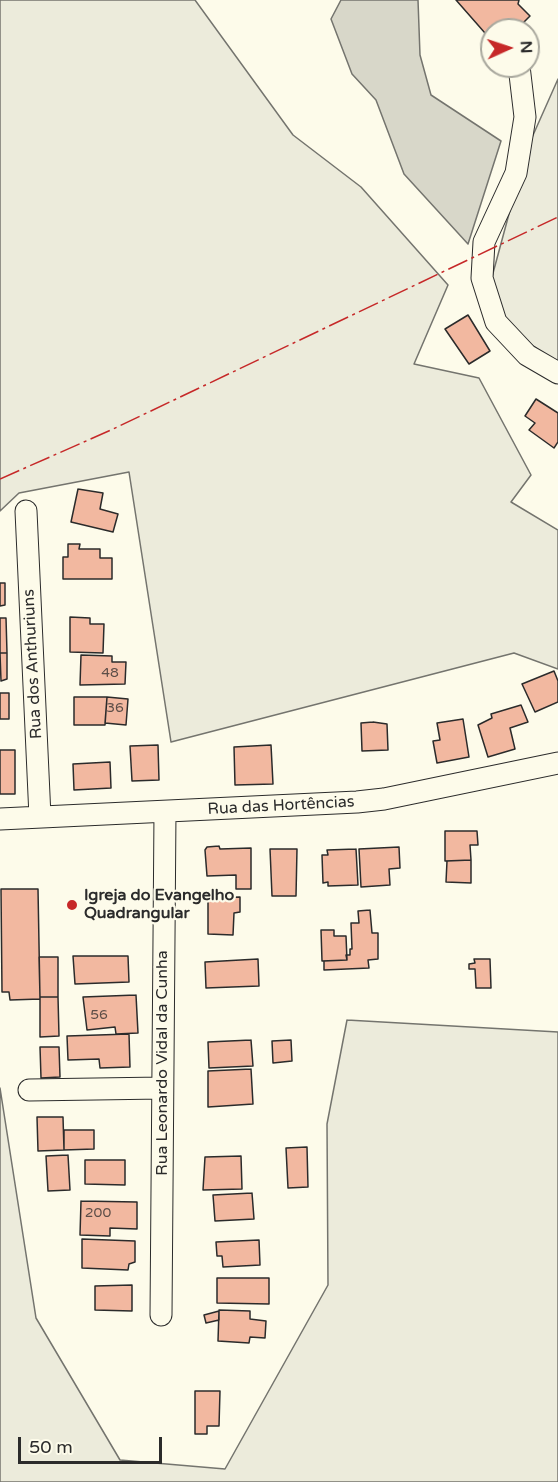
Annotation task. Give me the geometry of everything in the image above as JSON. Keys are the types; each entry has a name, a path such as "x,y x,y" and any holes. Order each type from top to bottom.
{"street":[{"path":"520,78 525,117 516,173 484,242 482,278 496,322 527,355 558,373"},
{"name":"Rua dos Anthuriuns","path":"26,511 40,817"},
{"name":"Rua das Hortências","path":"0,819 327,805 384,799 558,763"},
{"name":"Rua Leonardo Vidal da Cunha","path":"160,1315 165,812"},
{"path":"29,1090 162,1088"}],"shaded area":[{"path":"0,0 195,0 293,135 361,187 448,285 414,364 479,378 531,475 511,502 558,530 558,669 514,653 171,742 129,472 19,493 0,511"},
{"path":"341,0 418,0 420,55 431,95 501,141 468,244 404,174 376,100 352,74 331,19"},
{"path":"558,79 558,364 503,324 489,288 526,151"},
{"path":"347,1020 558,1032 558,1482 0,1482 0,1088 36,1318 120,1460 225,1469 328,1285 327,1124"}],"building":[{"path":"456,0 519,0 518,4 530,16 528,18 480,18 480,27"},
{"path":"468,315 490,351 469,364 445,329"},
{"path":"536,399 558,413 558,442 554,448 529,430 535,423 525,416"},
{"path":"78,489 103,493 100,509 118,514 113,532 71,522"},
{"path":"68,544 80,544 79,549 100,549 100,558 112,558 112,579 63,579 63,557 68,557"},
{"path":"0,583 5,583 5,605 0,606"},
{"path":"70,617 90,618 90,624 104,624 103,653 70,652"},
{"path":"0,618 6,618 7,653 0,653"},
{"path":"0,653 7,653 7,679 1,681"},
{"path":"81,655 112,656 112,662 126,662 125,684 80,685"},
{"path":"554,671 558,681 558,702 535,712 522,684"},
{"path":"0,693 9,693 9,719 0,719"},
{"path":"74,697 107,697 105,725 74,725"},
{"path":"107,697 128,699 126,725 105,723"},
{"path":"521,705 528,722 510,728 515,749 488,757 478,725 492,718 491,714"},
{"path":"463,719 469,757 437,763 433,741 440,740 437,723"},
{"path":"361,723 387,724 388,750 362,751"},
{"path":"158,745 159,780 132,781 130,746"},
{"path":"271,745 273,784 235,785 234,747"},
{"path":"0,750 15,750 15,794 0,794"},
{"path":"110,762 111,788 74,790 73,764"},
{"path":"445,831 477,831 478,845 470,845 471,860 445,861"},
{"path":"219,846 220,849 251,848 251,889 236,889 236,875 207,876 205,850 207,847"},
{"path":"399,847 400,868 389,869 390,885 361,887 359,849"},
{"path":"270,849 297,849 296,896 272,896"},
{"path":"356,849 358,885 328,886 328,882 323,883 322,855 328,855 327,850"},
{"path":"471,860 471,883 446,882 447,861"},
{"path":"1,889 38,889 40,999 10,1000 9,992 2,992"},
{"path":"240,897 240,912 234,913 233,935 208,934 208,898"},
{"path":"370,910 372,933 378,933 378,959 368,960 369,968 324,970 324,961 347,960 346,955 350,955 350,949 352,949 351,923 359,923 358,911"},
{"path":"321,930 334,930 334,936 346,936 347,960 322,961"},
{"path":"73,956 128,956 129,982 75,984"},
{"path":"39,957 58,957 58,997 40,997"},
{"path":"258,959 259,986 206,988 205,962"},
{"path":"474,959 490,959 491,988 476,988 475,969 469,969 469,964 475,963"},
{"path":"136,995 138,1033 116,1034 115,1027 87,1030 83,997"},
{"path":"40,997 58,997 59,1036 40,1037"},
{"path":"129,1034 130,1067 100,1068 99,1059 68,1060 67,1036"},
{"path":"251,1040 253,1066 209,1068 208,1042"},
{"path":"291,1040 292,1061 273,1063 272,1041"},
{"path":"40,1047 59,1047 60,1077 41,1078"},
{"path":"251,1069 253,1104 208,1107 208,1071"},
{"path":"37,1117 63,1117 64,1150 38,1151"},
{"path":"64,1130 94,1130 94,1149 64,1150"},
{"path":"307,1147 308,1187 288,1188 286,1148"},
{"path":"68,1155 70,1190 48,1191 46,1156"},
{"path":"241,1156 242,1189 203,1190 205,1157"},
{"path":"85,1160 125,1160 125,1185 85,1184"},
{"path":"252,1193 254,1219 215,1221 213,1195"},
{"path":"81,1201 137,1202 137,1229 110,1228 110,1236 80,1235"},
{"path":"82,1239 135,1241 135,1262 129,1264 128,1270 82,1268"},
{"path":"259,1240 260,1265 223,1267 222,1256 217,1256 216,1242"},
{"path":"217,1278 269,1278 269,1304 217,1303"},
{"path":"132,1285 132,1311 95,1310 95,1286"},
{"path":"219,1310 250,1311 250,1319 266,1321 265,1338 250,1337 249,1343 218,1341"},
{"path":"219,1311 219,1320 206,1323 204,1315"},
{"path":"195,1391 220,1391 219,1426 207,1426 207,1434 195,1434"}],"power":[{"path":"0,479 111,430 558,217"}],"place":[{"name":"Igreja do Evangelho Quadrangular","path":"72,905"}]}
